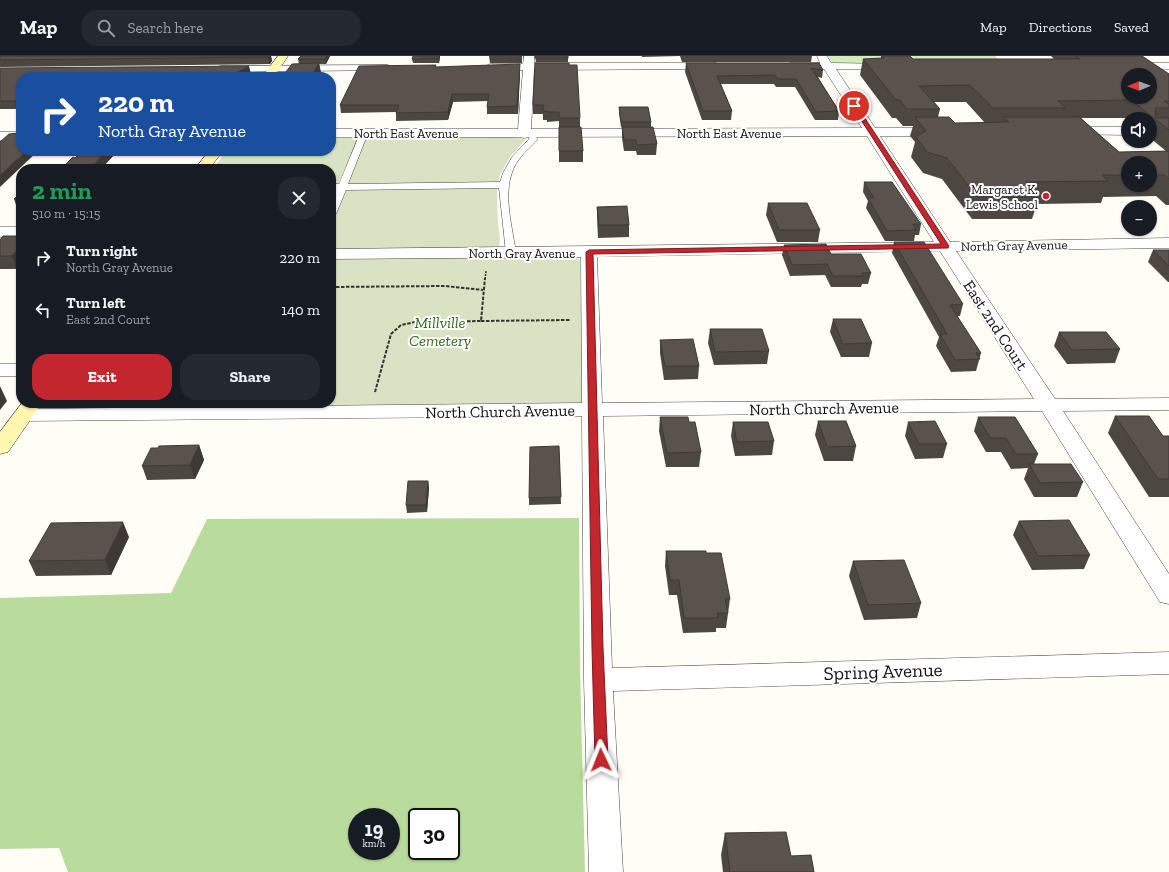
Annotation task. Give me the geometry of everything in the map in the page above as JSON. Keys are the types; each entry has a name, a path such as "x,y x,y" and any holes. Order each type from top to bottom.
{"street":[{"path":"272,72 283,56"},
{"path":"480,67 528,61 725,66"},
{"path":"528,61 529,134"},
{"path":"780,66 824,61 899,66"},
{"name":"East 2nd Court","path":"824,61 946,246 1169,596"},
{"path":"1114,66 1169,66"},
{"path":"297,72 401,68"},
{"path":"211,69 256,72"},
{"path":"1056,131 1121,131"},
{"name":"North East Avenue","path":"336,133 529,134 952,132"},
{"path":"0,136 16,136"},
{"path":"206,164 212,156"},
{"path":"0,232 16,232"},
{"name":"North Gray Avenue","path":"336,254 589,252 1169,243"},
{"path":"589,252 598,680 606,872"},
{"path":"0,370 16,370"},
{"name":"North Church Avenue","path":"28,409 369,412 1169,404"},
{"path":"0,446 28,409"},
{"name":"Spring Avenue","path":"598,680 1169,663"}],"lane":[{"path":"336,203 364,133"},
{"path":"511,252 504,198 504,185 510,167 516,157 533,140 529,134"},
{"path":"336,187 504,185"}],"path":[{"path":"481,321 483,290 489,253"},
{"path":"336,287 445,286 483,290"},
{"path":"369,412 391,334 401,325 415,322 590,319"}],"green space":[{"path":"828,56 995,56 1004,64 833,64"},
{"path":"511,137 526,139 508,160 500,177 497,196 500,239 499,247 336,250 336,164 217,164 222,156 336,156 336,138"},
{"name":"Millville Cemetery","path":"336,257 577,257 580,261 583,402 336,406"},
{"name":"Millville Cemetery","path":"51,408 140,408 52,409"},
{"path":"579,518 580,669 585,872 68,872 59,848 0,849 0,598 171,593 207,519"}],"building":[{"path":"0,56 269,56 0,60"},
{"path":"301,56 327,56 325,59 298,59"},
{"path":"413,56 439,56 438,58 412,59"},
{"path":"535,56 568,56 568,58 535,58"},
{"path":"882,56 910,56 913,59 1080,59 1076,56 1142,56 1169,74 1169,101 1164,101 1169,104 1169,108 1155,108 1155,112 1146,112 1136,104 1157,104 1157,68 1121,68 1121,100 1058,101 1066,108 993,108 970,85 919,86 940,109 907,109 900,100 896,100 863,59 884,58"},
{"path":"319,63 314,72 286,72 292,64"},
{"path":"535,63 569,63 569,65 577,65 580,118 559,118 559,112 543,111 543,105 533,105"},
{"path":"686,63 819,63 823,70 811,68 839,111 816,112 796,79 777,79 775,75 717,76 732,111 703,111"},
{"path":"520,64 517,106 487,107 489,94 452,94 448,112 396,113 399,105 340,105 359,66 436,65 435,67"},
{"path":"249,66 238,72 16,72 16,101 0,101 0,68"},
{"path":"619,107 648,107 651,122 621,122"},
{"path":"915,117 949,117 955,123 1009,122 1004,117 1079,117 1119,152 1169,151 1169,179 1164,175 1157,175 1157,156 1121,156 1121,175 1102,175 1108,181 1026,182 1039,197 977,197 947,158 927,152 916,137 926,131"},
{"path":"1157,118 1169,118 1169,130 1157,121"},
{"path":"559,127 581,127 583,151 559,151"},
{"path":"622,127 653,127 657,144 637,145 636,140 624,140"},
{"path":"16,133 16,156 21,156 0,175 0,142 9,134"},
{"path":"77,156 102,156 95,164 66,164 73,157 75,158"},
{"path":"864,182 892,182 921,224 913,224 916,230 887,231 868,198 874,198"},
{"path":"768,203 807,203 820,230 779,230"},
{"path":"627,206 629,225 599,225 597,207"},
{"path":"3,236 16,236 16,252 12,256 0,256 0,240"},
{"path":"894,242 924,242 963,304 950,305 981,353 976,353 980,359 955,360 940,334 947,334"},
{"path":"826,244 831,254 861,254 871,273 862,273 863,276 833,276 827,264 792,265 784,245"},
{"path":"1153,250 1169,250 1169,266"},
{"path":"833,319 861,319 872,343 843,344"},
{"path":"710,329 762,329 769,351 715,352"},
{"path":"1059,332 1106,332 1120,349 1072,350"},
{"path":"693,339 699,366 665,366 660,340"},
{"path":"1115,416 1149,416 1163,436 1169,436 1169,479 1158,479"},
{"path":"660,417 688,417 689,422 695,422 701,452 667,453"},
{"path":"978,417 1015,417 1038,454 1016,454 1006,438 990,438"},
{"path":"818,421 846,421 856,446 827,447"},
{"path":"935,421 947,444 919,444 908,422"},
{"path":"733,422 768,422 774,441 737,442"},
{"path":"199,445 190,465 142,466 151,448 158,448 159,446"},
{"path":"559,446 561,497 529,498 530,447"},
{"path":"1029,464 1071,464 1083,482 1040,483"},
{"path":"408,481 428,481 426,505 406,505"},
{"path":"1069,520 1090,555 1038,556 1019,521"},
{"path":"123,522 105,560 29,561 51,523"},
{"path":"666,551 706,551 706,553 721,553 730,599 725,599 728,613 717,613 718,618 684,618 679,580 670,580"},
{"path":"904,560 921,603 868,605 853,561"},
{"path":"786,832 791,856 811,855 814,872 730,872 725,833"}],"place":[{"name":"Margaret K. Lewis School","path":"1046,196"}],"route":[{"path":"601,760 597,648 589,252 946,246 854,106"}]}
